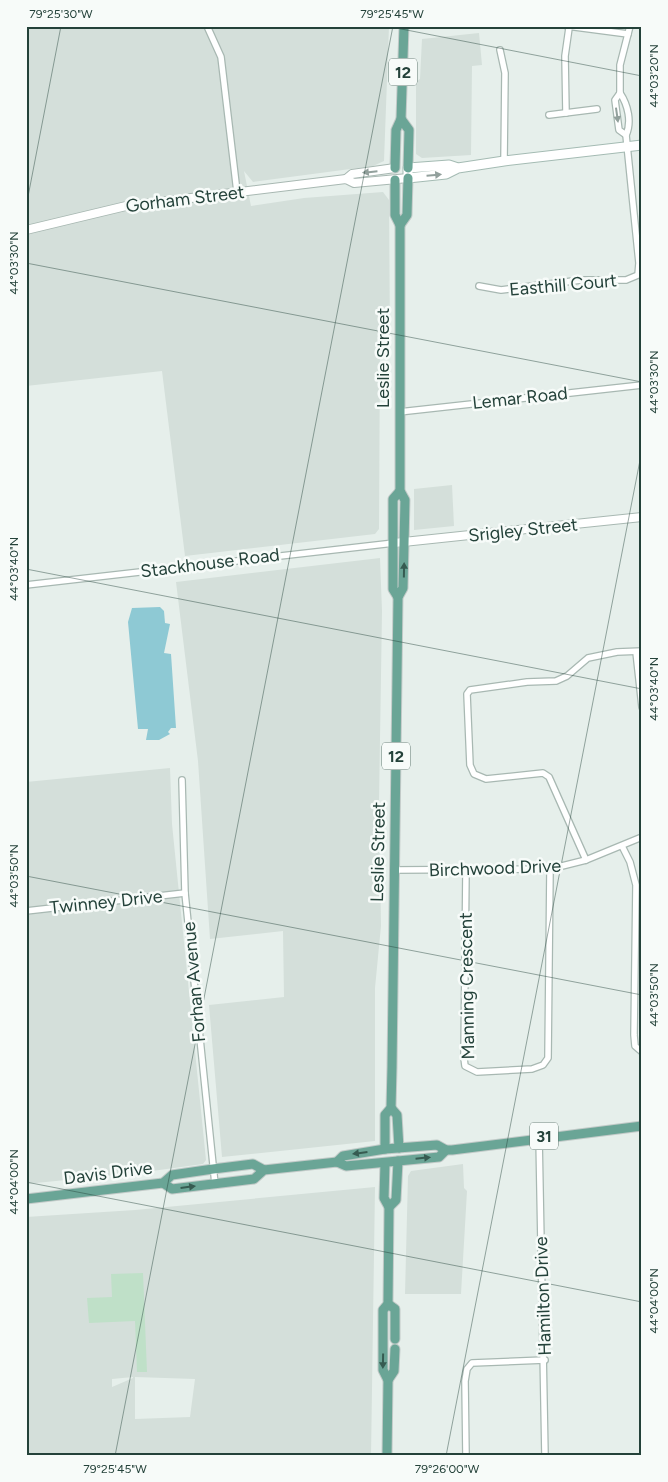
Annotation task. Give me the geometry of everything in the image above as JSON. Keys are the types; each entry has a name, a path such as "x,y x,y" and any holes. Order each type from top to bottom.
{"main road":[{"name":"Leslie Street","path":"389,1207 396,1200 399,1148 397,1115 391,1108 398,597 403,588 406,500 400,491 400,225 395,215 395,168 396,130 401,118 404,26"},
{"name":"Leslie Street","path":"400,225 407,215 409,130 401,118"},
{"name":"Gorham Street","path":"408,178 446,174 458,168 504,161 642,145"},
{"name":"Gorham Street","path":"408,168 449,165 458,168"},
{"name":"Leslie Street","path":"398,597 393,589 393,499 400,491"},
{"name":"Leslie Street","path":"387,1456 388,1380 383,1370 383,1310 388,1304 389,1207 384,1198 385,1114 391,1108"},
{"name":"Davis Drive","path":"337,1162 343,1156 385,1149 437,1146 446,1150 539,1137 642,1126"},
{"name":"Davis Drive","path":"26,1199 163,1183 172,1175 213,1168 253,1164 264,1170 337,1162 346,1166 439,1156 446,1150"},
{"name":"Davis Drive","path":"163,1183 172,1189 254,1179 264,1170"},
{"name":"Leslie Street","path":"388,1304 395,1309 394,1371 388,1380"}],"street":[{"path":"207,26 221,57 237,192"},
{"path":"627,147 626,136 629,127 626,102 620,93 620,66 630,26"},
{"path":"566,113 565,56 568,27 628,34"},
{"path":"500,50 505,73 504,161"},
{"path":"620,93 615,100 619,130 626,136"},
{"path":"549,115 598,109"},
{"name":"Easthill Court","path":"479,286 501,290 581,280 626,280 638,275 639,263 627,147"},
{"name":"Gorham Street","path":"26,230 126,206 346,179 352,174 408,168"},
{"name":"Gorham Street","path":"346,179 354,183 408,178"},
{"name":"Lemar Road","path":"399,412 642,385"},
{"name":"Srigley Street","path":"394,543 642,517"},
{"name":"Stackhouse Road","path":"26,585 394,543"},
{"path":"586,860 549,777 543,774 486,779 480,778 472,771 467,731 467,694 470,690 527,682 556,681 567,676 588,658 617,652 639,651 642,707"},
{"name":"Forhan Avenue","path":"182,780 185,894 215,1184"},
{"name":"Birchwood Drive","path":"394,870 550,869 586,860 642,837"},
{"path":"622,846 630,862 636,885 634,1034 635,1046 642,1052"},
{"name":"Manning Crescent","path":"466,870 464,1058 465,1066 477,1072 532,1068 543,1065 548,1058 550,869"},
{"name":"Twinney Drive","path":"26,911 185,894"},
{"name":"Hamilton Drive","path":"539,1137 545,1360 545,1456"},
{"path":"466,1456 464,1381 467,1370 472,1363 545,1360"}],"shaded area":[{"path":"26,26 389,26 384,161 373,166 253,182 244,171 251,206 304,198 383,192 389,200 390,344 380,345 379,529 375,534 185,556 162,371 26,386"},
{"path":"479,33 482,65 472,66 471,155 422,158 416,154 416,82 420,79 422,39"},
{"path":"452,485 454,526 414,530 414,489"},
{"path":"380,558 382,611 379,803 381,926 375,988 375,1141 222,1157 209,1005 284,997 283,931 210,939 198,761 176,582"},
{"path":"170,768 172,824 206,1160 203,1164 145,1172 26,1184 26,782"},
{"path":"463,1164 464,1188 467,1191 461,1294 405,1294 408,1176 411,1171"},
{"path":"375,1187 371,1456 26,1456 26,1217 135,1210","holes":["135,1377 195,1379 190,1417 135,1419","133,1378 112,1387 112,1379"]}],"green space":[{"path":"143,1273 147,1372 137,1372 135,1321 89,1323 87,1298 112,1297 111,1274"}],"water":[{"path":"160,607 164,611 165,623 170,624 164,653 171,654 176,728 171,728 168,732 170,734 159,740 146,740 148,729 138,729 128,622 132,608"}]}
